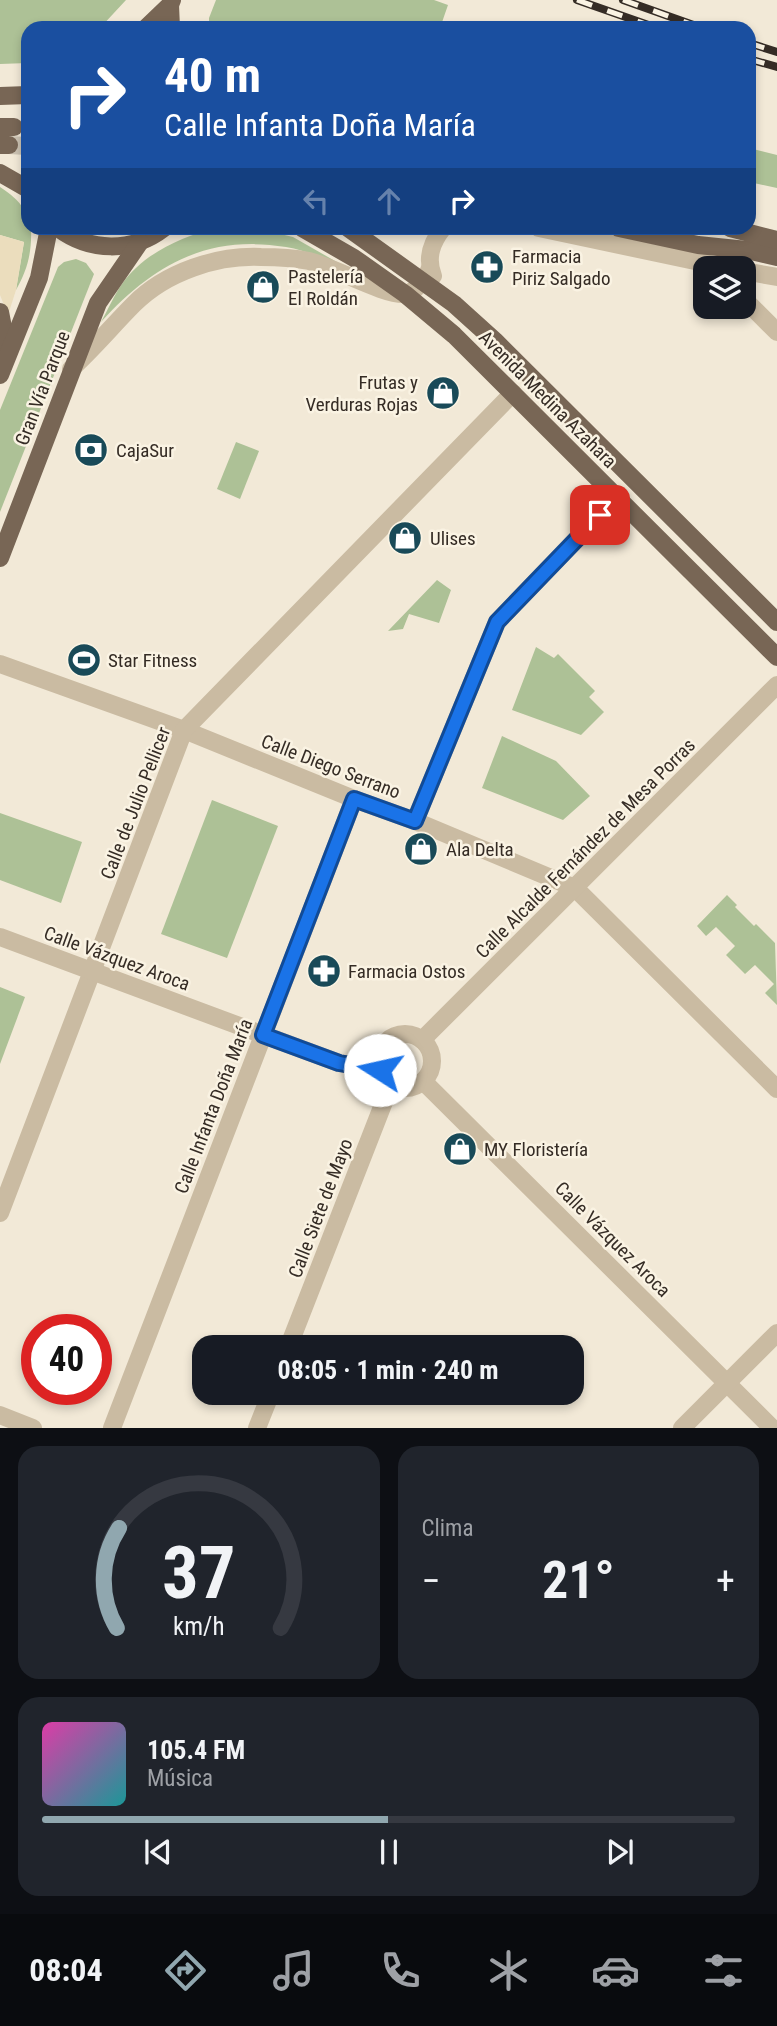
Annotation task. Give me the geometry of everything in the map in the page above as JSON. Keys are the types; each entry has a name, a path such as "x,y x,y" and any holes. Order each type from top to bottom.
{"main road":[{"path":"153,21 171,2"},
{"path":"171,2 171,21"},
{"path":"0,96 21,95"},
{"path":"0,173 21,184"},
{"path":"0,375 39,278 47,235"},
{"path":"69,235 99,246 116,247 140,242 154,235"},
{"name":"Avenida Medina Azahara","path":"314,235 355,258 405,294 454,335 777,657"},
{"name":"Avenida Medina Azahara","path":"360,235 427,274 454,304 505,350 777,622"},
{"path":"654,235 777,257"},
{"path":"707,235 747,250"},
{"path":"756,235 777,240"},
{"name":"Gran Vía Parque","path":"0,558 71,369 102,296 140,242"},
{"path":"0,312 8,357"}],"street":[{"path":"71,369 136,302 172,277 201,264 238,257 310,261 386,290 405,294 413,290 427,274 430,252 437,235"},
{"path":"572,235 693,261"},
{"path":"756,273 777,277"},
{"path":"756,311 777,332"},
{"name":"Calle de Julio Pellicer","path":"0,1213 184,730 513,393"},
{"path":"415,821 497,622 617,497"},
{"name":"Calle Diego Serrano","path":"0,664 184,730 415,821 575,888 777,1089"},
{"name":"Calle Alcalde Fernández de Mesa Porras","path":"422,1040 777,685"},
{"name":"Calle Infanta Doña María","path":"112,1427 354,799"},
{"name":"Calle Vázquez Aroca","path":"0,937 339,1063 385,1077"},
{"path":"404,1034 422,1040 430,1051 432,1063 431,1070 423,1081 408,1088 385,1077 380,1051 387,1041 404,1034"},
{"name":"Calle Siete de Mayo","path":"293,1335 385,1077"},
{"name":"Calle Vázquez Aroca","path":"423,1081 772,1427"},
{"path":"682,1427 777,1333"},
{"path":"257,1427 266,1405"},
{"path":"0,1415 33,1427"}],"green space":[{"path":"0,0 126,0 106,21 21,21 21,63 0,64"},
{"path":"216,0 434,0 448,5 442,21 209,21"},
{"path":"756,150 777,155 777,188 756,184"},
{"path":"0,187 21,206 21,235 31,235 24,275 16,290 24,242 0,235"},
{"path":"285,235 293,237 342,265 286,247 257,244 206,250 161,270 120,302 101,322 122,284 141,263 190,236"},
{"path":"76,259 86,263 94,274 0,512 0,410 58,267 64,262"},
{"path":"236,442 259,451 240,499 217,489"},
{"path":"437,580 451,590 439,623 409,614 403,629 388,631"},
{"path":"536,647 554,658 558,654 595,691 589,697 604,712 581,735 512,710"},
{"path":"502,736 556,761 590,796 563,820 482,788"},
{"path":"212,800 278,826 227,958 161,934"},
{"path":"0,813 82,842 61,903 0,880"},
{"path":"727,895 754,926 756,924 775,943 777,1005 765,993 774,984 755,965 745,974 726,955 735,946 716,927 706,936 697,926"},
{"path":"0,987 25,997 0,1064"}],"shaded area":[{"path":"0,235 24,242 16,290 8,315 0,295"}],"tunnel":[{"path":"9,145 21,146"}],"railway":[{"path":"577,0 637,21"},
{"path":"623,0 682,21"},
{"path":"756,45 777,52"},
{"path":"756,61 777,67"}],"place":[{"name":"Farmacia Piriz Salgado","path":"487,267"},
{"name":"Pastelería El Roldán","path":"263,287"},
{"name":"Frutas y Verduras Rojas","path":"443,393"},
{"name":"CajaSur","path":"91,450"},
{"name":"Ulises","path":"405,538"},
{"name":"Star Fitness","path":"84,660"},
{"name":"Ala Delta","path":"421,849"},
{"name":"Farmacia Ostos","path":"324,971"},
{"name":"MY Floristería","path":"460,1149"}],"route":[{"path":"380,1070 339,1063 263,1035 354,799 415,821 497,622 600,515"}]}
